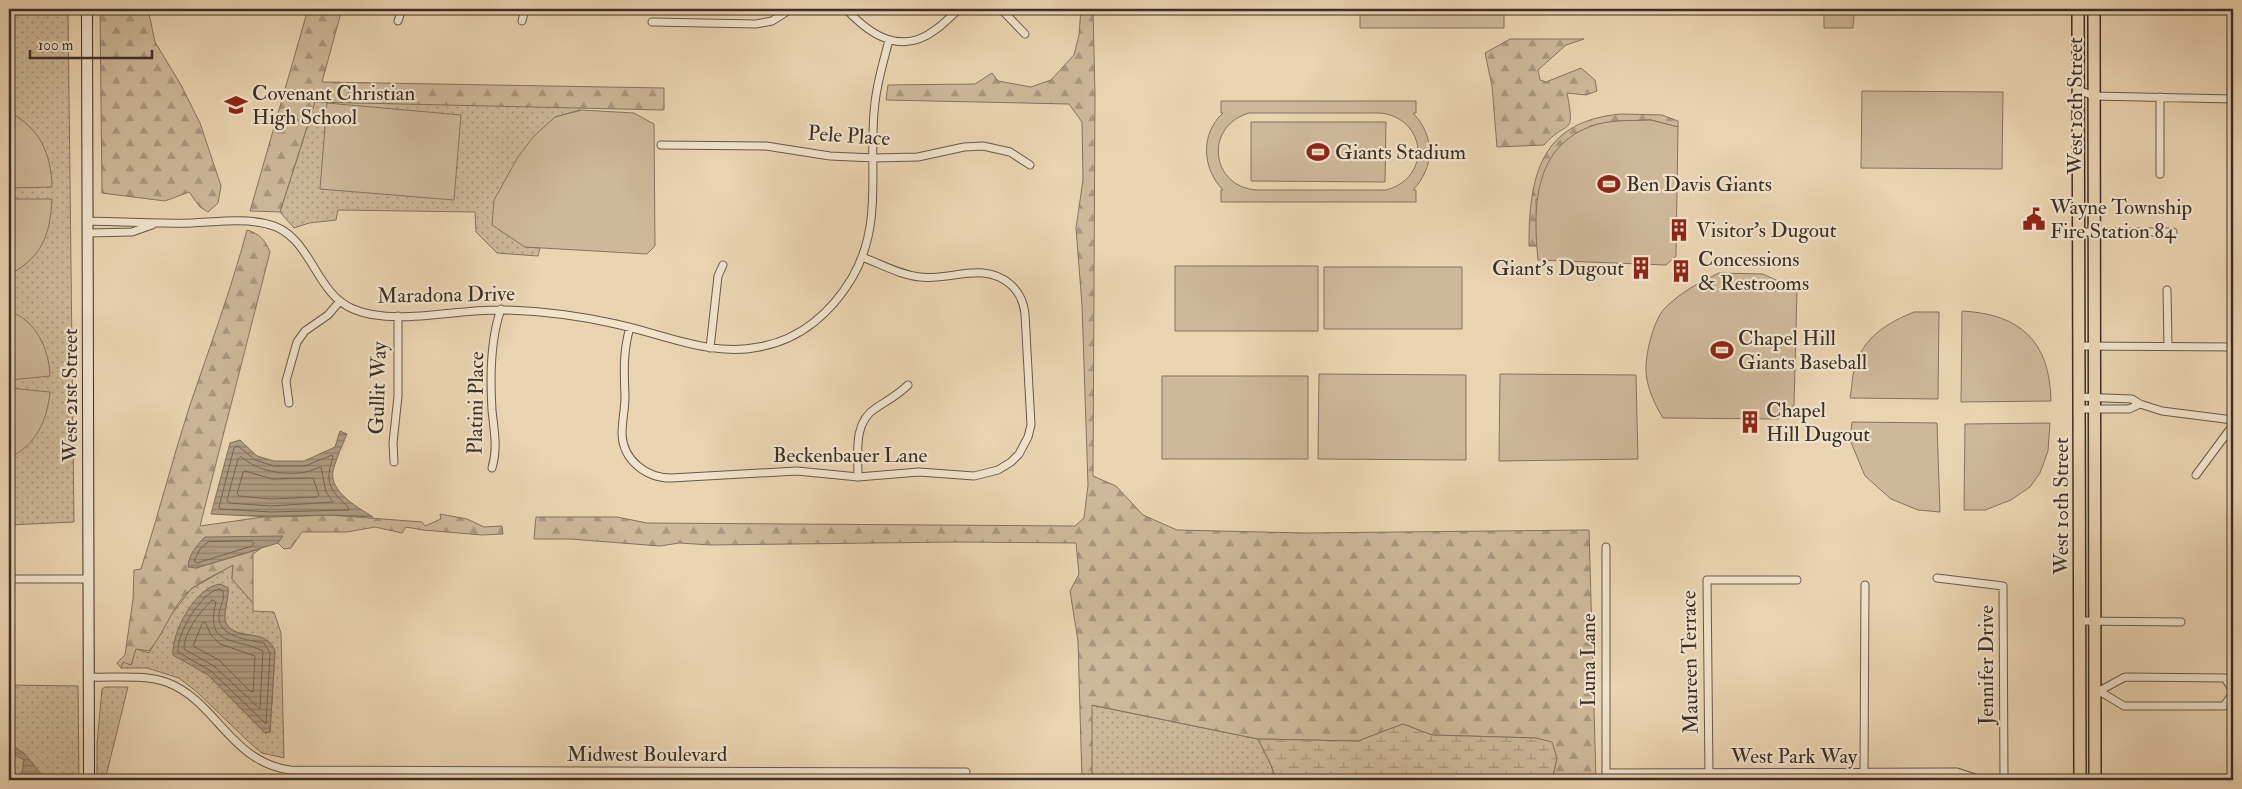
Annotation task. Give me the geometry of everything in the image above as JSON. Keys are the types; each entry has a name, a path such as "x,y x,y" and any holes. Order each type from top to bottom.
{"main road":[{"name":"West 10th Street","path":"2078,9 2080,780"},
{"name":"West 10th Street","path":"2094,9 2094,403 2097,691 2095,780"}],"street":[{"name":"West 21st Street","path":"87,9 89,780"},
{"path":"398,21 402,9"},
{"path":"522,22 525,9"},
{"path":"652,22 756,24 772,21 791,9"},
{"path":"846,9 867,30 889,40 902,41 921,38 934,31 958,9"},
{"path":"1001,9 1025,34"},
{"name":"Maradona Drive","path":"89,221 157,224 254,222 274,225 287,232 295,240 327,289 340,301 364,313 398,316 501,310 590,319 630,327 710,348 735,350 758,348 785,340 818,320 837,300 852,278 862,256 872,219 874,105 889,40"},
{"path":"2078,90 2094,96 2233,99"},
{"path":"2160,97 2160,174"},
{"name":"Pele Place","path":"661,145 766,146 830,156 874,158 918,157 968,146 983,146 1006,151 1030,165"},
{"name":"Maradona Drive","path":"89,234 132,232 157,224"},
{"path":"2079,232 2174,232"},
{"name":"Beckenbauer Lane","path":"630,327 623,357 624,443 632,460 642,469 655,476 668,478 797,471 858,477 919,472 984,475 1003,468 1022,449 1029,435 1031,415 1026,314 1024,304 1017,292 1005,280 990,273 976,272 918,277 903,273 862,256"},
{"path":"710,348 718,276 723,265"},
{"path":"2167,290 2168,346"},
{"path":"289,404 286,381 297,342 305,331 328,315 340,301"},
{"name":"Platini Place","path":"492,468 496,453 492,399 492,362 501,310"},
{"name":"Gullit Way","path":"394,462 393,443 398,396 398,316"},
{"path":"2079,346 2233,347"},
{"path":"858,477 858,439 861,425 870,412 895,398 908,385"},
{"path":"2079,403 2132,399 2140,404 2172,413 2233,420"},
{"path":"2079,403 2094,403 2130,409 2140,404"},
{"path":"2196,475 2233,425"},
{"path":"2233,510 2233,560"},
{"name":"Luna Lane","path":"1606,547 1606,773"},
{"name":"Jennifer Drive","path":"1937,578 2003,586 2004,780"},
{"path":"9,579 89,579"},
{"name":"Maureen Terrace","path":"1709,774 1707,580 1797,580"},
{"path":"1864,773 1865,585"},
{"path":"2080,621 2181,622"},
{"name":"Midwest Boulevard","path":"90,677 148,678 167,682 192,698 238,744 258,760 287,770 966,772"},
{"path":"2125,677 2225,678 2233,692 2224,706 2124,706 2097,691 2125,677"},
{"name":"West Park Way","path":"1606,773 1960,773 1981,780"}],"green space":[{"path":"9,9 68,9 74,522 9,525"},
{"path":"100,9 148,9 155,42 181,85 200,123 221,186 218,203 208,212 200,207 189,192 165,201 102,193"},
{"path":"308,9 342,9 322,82 664,88 664,110 315,102 280,212 250,211"},
{"path":"1081,9 1093,9 1095,95 1093,476 1116,486 1143,515 1177,530 1305,533 1589,530 1596,780 1552,780 1557,758 1536,738 1432,735 1403,724 1358,741 1258,739 1092,705 1092,780 1082,780 1078,641 1070,591 1079,574 1076,543 957,542 711,545 679,543 660,546 570,539 534,539 536,517 617,517 647,523 1075,526 1084,518 1088,485 1082,305 1076,228 1083,180 1082,122 1069,104 886,100 888,85 975,84 992,73 998,81 1031,87 1051,80 1074,55 1079,35"},
{"path":"1360,9 1504,9 1504,28 1360,28"},
{"path":"1824,13 1854,14 1853,28 1824,28"},
{"path":"1510,39 1584,39 1566,45 1538,70 1540,80 1546,82 1581,68 1595,80 1597,91 1586,95 1567,93 1570,107 1570,123 1544,145 1497,147 1492,86 1485,53"},
{"path":"1862,91 2003,92 2002,169 1861,168"},
{"path":"1221,101 1416,101 1416,113 1413,113 1425,132 1430,152 1425,172 1413,190 1416,190 1416,202 1221,202 1221,190 1223,190 1211,172 1206,151 1210,131 1223,113 1221,113","holes":["1249,113 1380,113 1396,117 1407,125 1415,136 1418,149 1417,162 1411,174 1401,183 1386,190 1257,190 1241,186 1230,179 1222,168 1218,155 1219,142 1225,130 1234,120"]},
{"path":"315,102 579,107 580,110 555,117 525,247 540,248 538,256 497,253 476,232 475,212 338,210 336,220 309,223 294,228 280,212"},
{"path":"327,103 461,115 454,200 320,189"},
{"path":"582,110 634,113 654,124 655,246 647,254 525,247 492,225 494,200 518,157 533,137 555,117"},
{"path":"9,112 29,126 42,143 49,163 52,187 9,188"},
{"path":"1621,114 1662,115 1678,121 1678,127 1651,120 1618,121 1590,126 1536,200 1537,246 1529,246 1532,197 1537,175 1545,156 1556,140 1572,128 1594,119"},
{"name":"Ben Davis Giants","path":"1651,120 1678,127 1676,256 1666,265 1538,260 1536,241 1537,201 1547,165 1557,150 1571,137 1596,124"},
{"name":"Giants Stadium","path":"1251,122 1386,122 1385,182 1251,181"},
{"path":"9,199 52,199 46,235 37,253 9,275"},
{"path":"247,230 262,238 270,252 200,526 263,517 330,515 422,522 425,526 441,519 440,514 467,519 484,527 502,526 503,534 482,535 406,527 402,533 375,527 347,532 302,532 291,548 284,549 278,543 282,536 196,568 260,549 253,554 253,603 232,579 233,565 191,589 179,603 149,651 136,649 131,665 123,662 121,668 117,663 125,655 133,599 134,570 141,569 189,408 227,297"},
{"path":"1175,266 1318,266 1318,331 1175,331"},
{"path":"1324,267 1462,267 1462,329 1324,329"},
{"name":"Chapel Hill Giants Baseball","path":"1719,273 1763,274 1797,290 1794,405 1778,419 1663,418 1652,396 1648,384 1646,365 1650,339 1656,322 1670,303 1697,284"},
{"path":"9,311 27,321 34,328 44,346 50,376 9,380"},
{"path":"1962,311 1982,313 2000,318 2015,325 2028,335 2038,347 2045,362 2051,401 1961,402"},
{"path":"1914,312 1939,312 1938,399 1850,398 1855,366 1864,347 1886,326"},
{"path":"1319,374 1466,375 1466,460 1318,459"},
{"path":"1500,374 1636,375 1638,459 1499,461"},
{"path":"1162,376 1308,376 1308,459 1162,459"},
{"path":"9,388 50,392 46,413 38,431 26,446 9,458"},
{"path":"1852,422 1937,423 1940,512 1918,510 1891,499 1865,476 1850,440"},
{"path":"2050,423 2048,451 2040,473 2030,487 2011,500 1985,510 1964,510 1965,424"},
{"path":"233,565 232,579 253,603 253,611 274,612 281,633 284,758 262,753 197,692 179,678 147,668 121,668 122,662 136,649 149,653 171,615 191,589","holes":["220,584 228,588 225,620 230,629 265,640 271,644 275,652 270,732 265,733 208,675"]},
{"path":"9,685 78,686 79,780 9,780"},
{"path":"105,687 128,687 105,780 97,780 97,744 102,689"},
{"path":"1091,705 1258,739 1276,780 1091,780"},
{"path":"1403,724 1432,735 1536,738 1552,742 1557,758 1552,780 1276,780 1258,739 1358,741"},
{"path":"1959,779 1965,780 1742,780"}],"water":[{"path":"340,431 347,434 337,457 333,479 340,492 346,498 373,517 330,515 271,517 211,514 230,443 240,440 257,456 274,461 304,461 335,447"},
{"path":"283,536 278,543 196,568 188,567 194,550 205,537"},
{"path":"220,584 228,588 225,620 230,629 265,639 275,651 270,732 265,733 208,675 173,655 176,635 187,612 202,593"},
{"path":"9,746 24,753 46,780 17,780 22,772 24,760 14,754 9,754"}],"place":[{"name":"Covenant Christian High School","path":"236,105"},
{"name":"Giants Stadium","path":"1318,152"},
{"name":"Ben Davis Giants","path":"1609,184"},
{"name":"Wayne Township Fire Station 84","path":"2034,219"},
{"name":"Visitor's Dugout","path":"1679,230"},
{"name":"Giant's Dugout","path":"1641,268"},
{"name":"Concessions & Restrooms","path":"1681,271"},
{"name":"Chapel Hill Giants Baseball","path":"1722,350"},
{"name":"Chapel Hill Dugout","path":"1750,422"}]}
